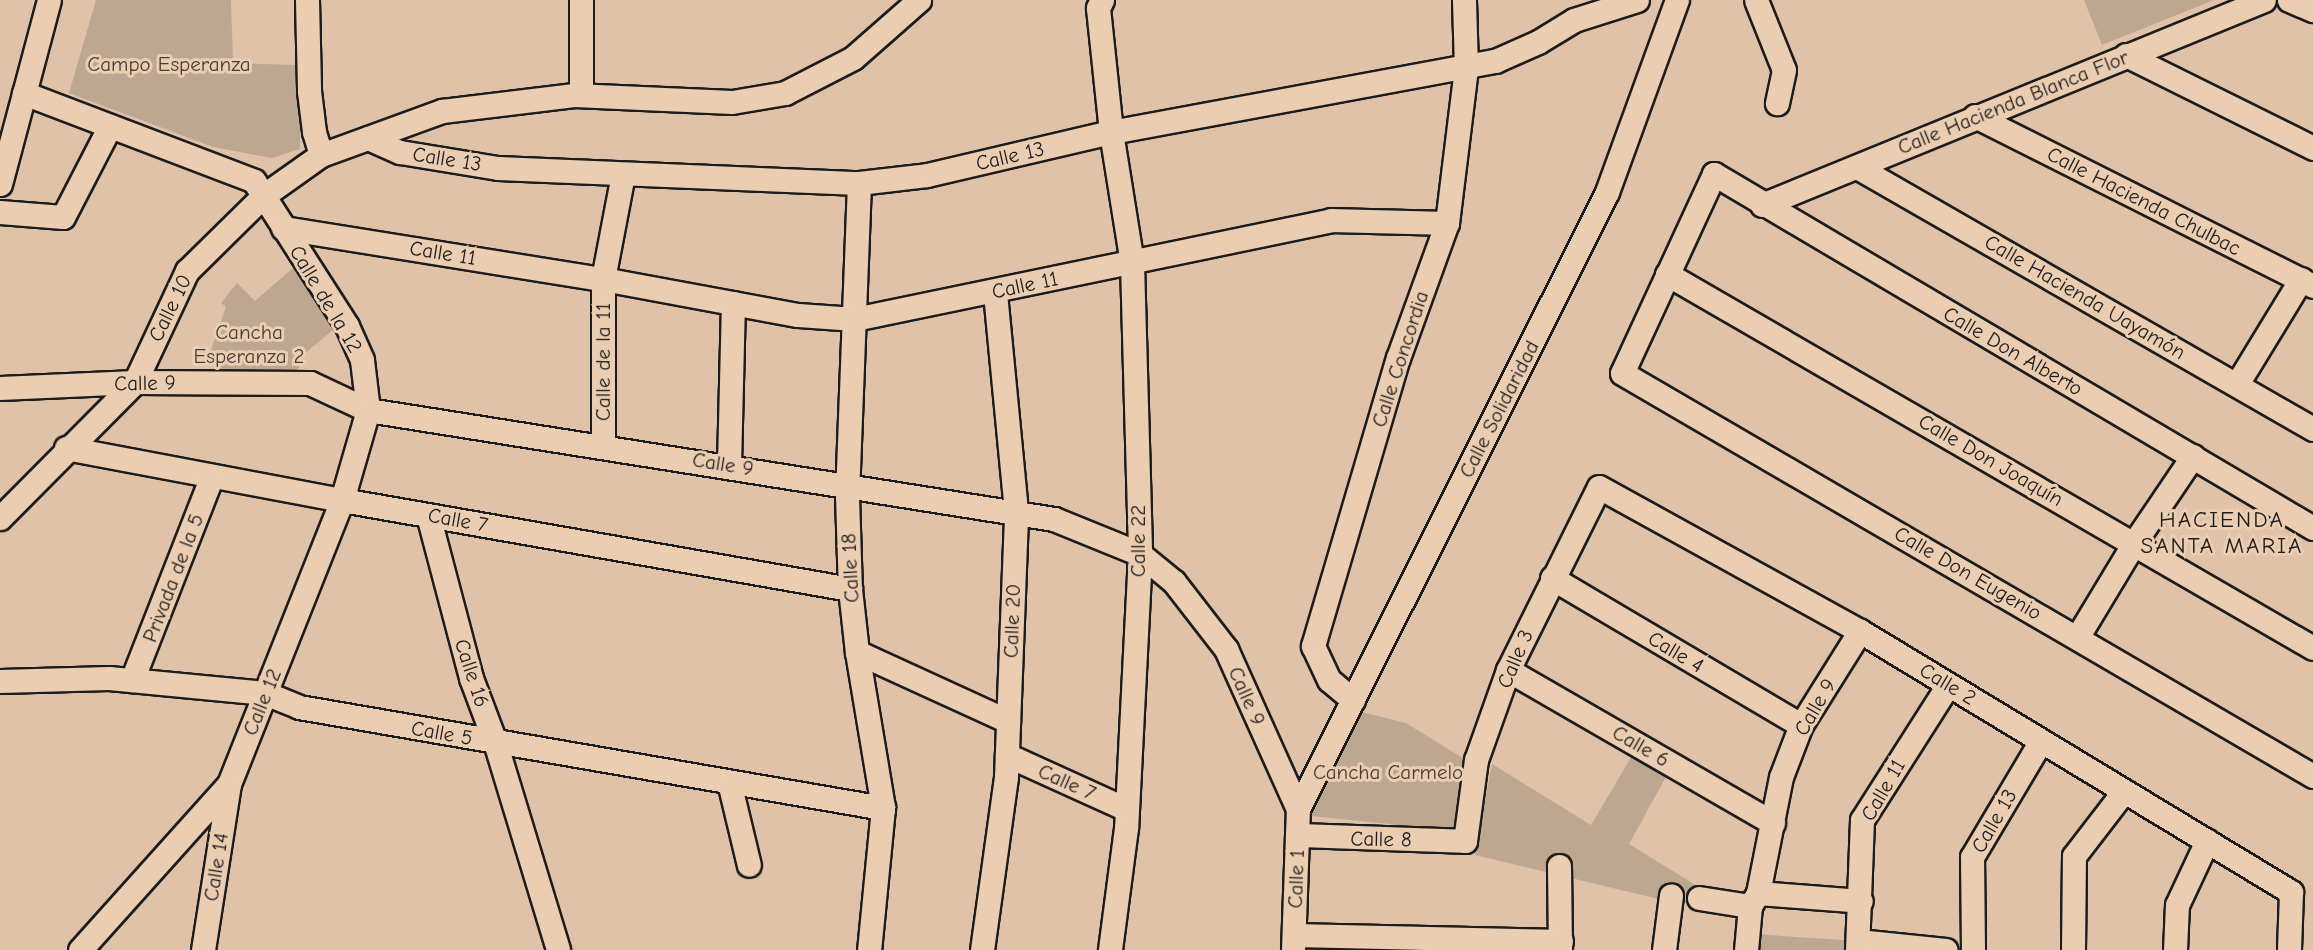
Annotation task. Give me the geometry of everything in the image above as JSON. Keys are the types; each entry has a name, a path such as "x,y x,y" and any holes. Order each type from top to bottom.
{"street":[{"path":"0,184 49,0"},
{"path":"307,0 309,91 314,132 321,155"},
{"path":"581,0 581,95"},
{"name":"Calle 22","path":"1102,0 1098,8 1111,132 1132,263 1140,554 1126,809 1110,950"},
{"name":"Calle Concordia","path":"1353,700 1329,680 1313,646 1398,358 1447,223 1466,68 1464,0"},
{"name":"Calle 13","path":"368,138 400,152 498,167 859,183 928,175 1111,132 1466,68 1495,61 1538,42 1574,20 1637,0"},
{"name":"Calle Solidaridad","path":"1298,809 1607,192 1676,0"},
{"path":"1756,0 1784,71 1777,103"},
{"name":"Calle Hacienda Blanca Flor","path":"1762,205 2264,0"},
{"path":"2290,0 2313,10"},
{"name":"Calle 10","path":"0,518 66,448 135,382 187,271 263,196 321,155 442,111 581,95 732,103 785,93 853,58 905,4"},
{"path":"2126,55 2313,148"},
{"path":"24,93 254,181 263,196"},
{"name":"Calle Hacienda Chulbac","path":"1975,116 2307,283"},
{"path":"0,212 63,217 110,126"},
{"name":"Calle Hacienda Uayamón","path":"1857,167 2313,429"},
{"path":"603,279 623,174"},
{"name":"Calle Don Alberto","path":"1667,274 1714,174 1762,205 2313,528"},
{"name":"Calle 18","path":"859,183 848,485 850,589 857,652 883,808 869,950"},
{"name":"Calle de la 12","path":"263,196 346,326 362,360 368,410"},
{"name":"Calle 11","path":"283,228 603,279 798,315 855,319 1331,220 1447,223"},
{"name":"Calle Don Eugenio","path":"1667,274 1622,373 2078,636 2313,776"},
{"name":"Calle Don Joaquín","path":"1667,274 2313,648"},
{"name":"Calle de la 11","path":"603,279 603,445"},
{"path":"2237,384 2307,283"},
{"name":"Calle 20","path":"982,950 1007,755 1016,511 995,291"},
{"path":"729,465 733,303"},
{"name":"Calle 9","path":"0,388 135,382 310,383 368,410 729,465 1054,519 1140,554 1174,582 1226,649 1298,809"},
{"name":"Calle 12","path":"80,950 229,784 342,500 368,410"},
{"name":"Calle 7","path":"66,448 342,500 850,589"},
{"path":"2078,636 2134,543 2193,456"},
{"name":"Privada de la 5","path":"132,680 212,476"},
{"name":"Calle 3","path":"1465,841 1476,760 1508,670 1599,488"},
{"name":"Calle 2","path":"1599,488 1860,631 2291,892 2289,950"},
{"name":"Calle 16","path":"428,515 471,678 495,742 558,950"},
{"name":"Calle 4","path":"1552,578 1801,725"},
{"name":"Calle 9","path":"1746,950 1754,899 1773,823 1780,776 1801,725 1860,631"},
{"path":"857,652 1009,721"},
{"name":"Calle 6","path":"1508,670 1773,823"},
{"name":"Calle 5","path":"0,681 132,680 265,693 299,707 883,808"},
{"name":"Calle 11","path":"1858,946 1862,820 1948,685"},
{"name":"Calle 13","path":"1973,950 1972,857 2041,741"},
{"name":"Calle 7","path":"1007,755 1126,809"},
{"path":"729,782 749,865"},
{"name":"Calle 14","path":"203,950 229,784"},
{"path":"2073,950 2074,856 2124,791"},
{"name":"Calle 1","path":"1294,942 1298,809"},
{"name":"Calle 8","path":"1297,835 1465,841"},
{"path":"2175,950 2177,905 2207,841"},
{"path":"1294,942 1561,945 1559,866"},
{"path":"1664,950 1671,895"},
{"path":"1699,898 1861,901"},
{"path":"1858,946 1946,950"}],"green space":[{"name":"Campo Esperanza","path":"96,0 231,0 233,63 300,65 300,149 272,158 213,147 69,93"},
{"path":"2084,0 2214,0 2102,45"},
{"name":"Cancha Esperanza 2","path":"293,268 340,324 297,360 301,365 289,377 225,377 208,358 226,307 221,303 237,283 255,301"},
{"name":"Cancha Carmelo","path":"1362,712 1406,723 1466,760 1458,831 1311,816"},
{"path":"1639,744 1673,764 1629,844 1728,905 1671,902 1475,855 1492,764 1591,825"},
{"path":"1752,934 1858,941 1857,950 1752,950"}],"district":[{"name":"HACIENDA SANTA MARIA","path":"2222,533"}]}
